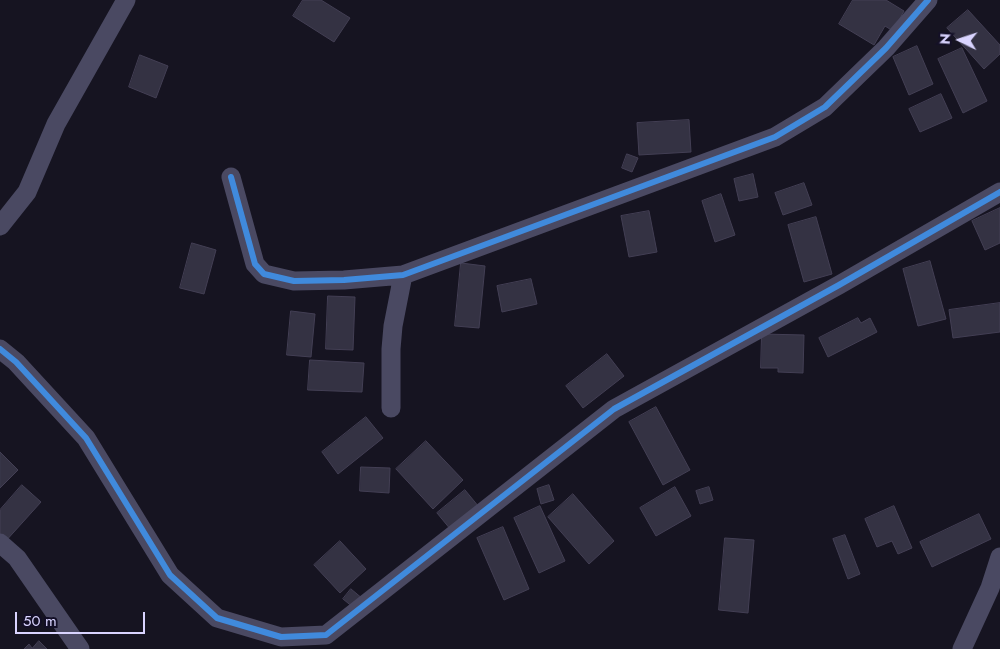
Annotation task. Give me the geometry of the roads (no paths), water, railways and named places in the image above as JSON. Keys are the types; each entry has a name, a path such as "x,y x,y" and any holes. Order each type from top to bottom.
{"street":[{"path":"0,226 27,192 56,124 126,0"},
{"path":"230,176 255,264 264,274 294,281 344,280 403,275 775,137 825,107 886,48 928,0"},
{"path":"0,349 16,362 86,438 170,575 217,618 281,637 326,635 614,409 839,285 1000,192"},
{"path":"391,408 393,326 403,275"},
{"path":"0,543 16,558 80,649"},
{"path":"962,649 990,588 1000,557"}]}
